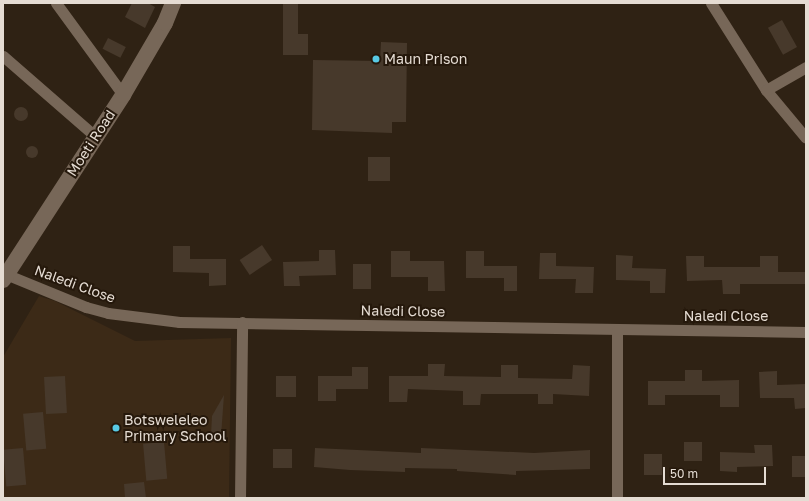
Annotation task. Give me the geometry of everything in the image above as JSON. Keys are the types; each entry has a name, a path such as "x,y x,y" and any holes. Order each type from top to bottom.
{"street":[{"path":"56,3 123,95"},
{"name":"Moeti Road","path":"4,276 123,95 165,23 173,3"},
{"path":"711,3 766,90 806,138"},
{"path":"3,56 95,136"},
{"path":"766,90 806,67"},
{"name":"Naledi Close","path":"4,276 108,313 179,322 806,332"},
{"path":"240,498 242,322"},
{"path":"617,330 618,498"}],"shaded area":[{"name":"Botsweleleo Primary School","path":"39,296 55,301 135,341 231,338 229,498 3,498 3,357"}],"building":[{"path":"132,3 148,3 155,7 145,28 125,17"},
{"path":"283,3 298,3 298,34 308,34 308,55 283,55"},
{"path":"782,20 797,47 783,55 768,28"},
{"path":"108,38 126,47 120,58 103,49"},
{"path":"381,42 407,43 406,122 392,122 392,133 312,130 313,60 380,61"},
{"path":"21,107 26,109 28,114 26,119 21,121 16,119 14,114 16,109"},
{"path":"32,146 36,148 38,152 36,156 32,158 28,156 26,152 28,148"},
{"path":"368,157 390,157 390,181 368,181"},
{"path":"262,245 272,260 250,275 240,260"},
{"path":"173,246 190,246 190,259 226,259 226,285 209,286 209,273 173,272"},
{"path":"319,250 335,250 336,275 299,276 300,286 284,286 283,262 319,261"},
{"path":"391,251 410,251 410,261 444,261 445,291 428,291 428,277 391,277"},
{"path":"466,251 484,251 484,266 517,266 517,291 504,291 504,278 466,278"},
{"path":"540,253 556,253 556,266 594,267 593,293 575,293 576,279 539,279"},
{"path":"616,255 633,256 632,268 666,269 665,293 650,293 650,281 616,280"},
{"path":"686,256 704,256 704,267 760,267 760,256 778,256 778,272 806,272 806,284 740,284 740,294 723,294 722,280 687,281"},
{"path":"353,264 371,264 371,289 353,289"},
{"path":"428,364 445,364 444,376 501,377 501,365 518,365 518,378 572,379 573,365 590,366 589,396 553,394 553,404 538,404 538,394 481,394 480,405 463,405 463,391 408,389 407,402 389,402 389,376 428,376"},
{"path":"352,367 368,367 368,389 336,389 336,401 318,401 318,376 352,376"},
{"path":"685,370 702,370 702,381 739,380 739,407 720,407 720,395 665,395 665,405 648,405 648,381 685,381"},
{"path":"777,371 777,385 806,384 806,408 795,409 794,398 760,398 759,372"},
{"path":"65,376 67,413 46,414 44,377"},
{"path":"276,376 296,376 296,397 276,397"},
{"path":"224,395 221,436 211,435 212,416"},
{"path":"43,412 46,449 26,451 23,414"},
{"path":"164,442 167,479 146,481 143,444"},
{"path":"684,442 702,442 702,461 684,461"},
{"path":"754,445 772,445 773,466 737,467 737,472 720,471 720,452 755,453"},
{"path":"23,448 26,485 6,487 3,450"},
{"path":"315,448 421,453 421,448 534,453 590,450 590,469 516,471 516,475 457,471 457,469 405,468 405,472 350,470 314,467"},
{"path":"273,449 292,449 292,468 273,468"},
{"path":"644,454 662,454 662,475 644,475"},
{"path":"792,456 806,456 806,477 792,477"},
{"path":"144,482 146,498 125,498 124,484"}],"place":[{"name":"Maun Prison","path":"376,59"},
{"name":"Botsweleleo Primary School","path":"116,428"}]}
